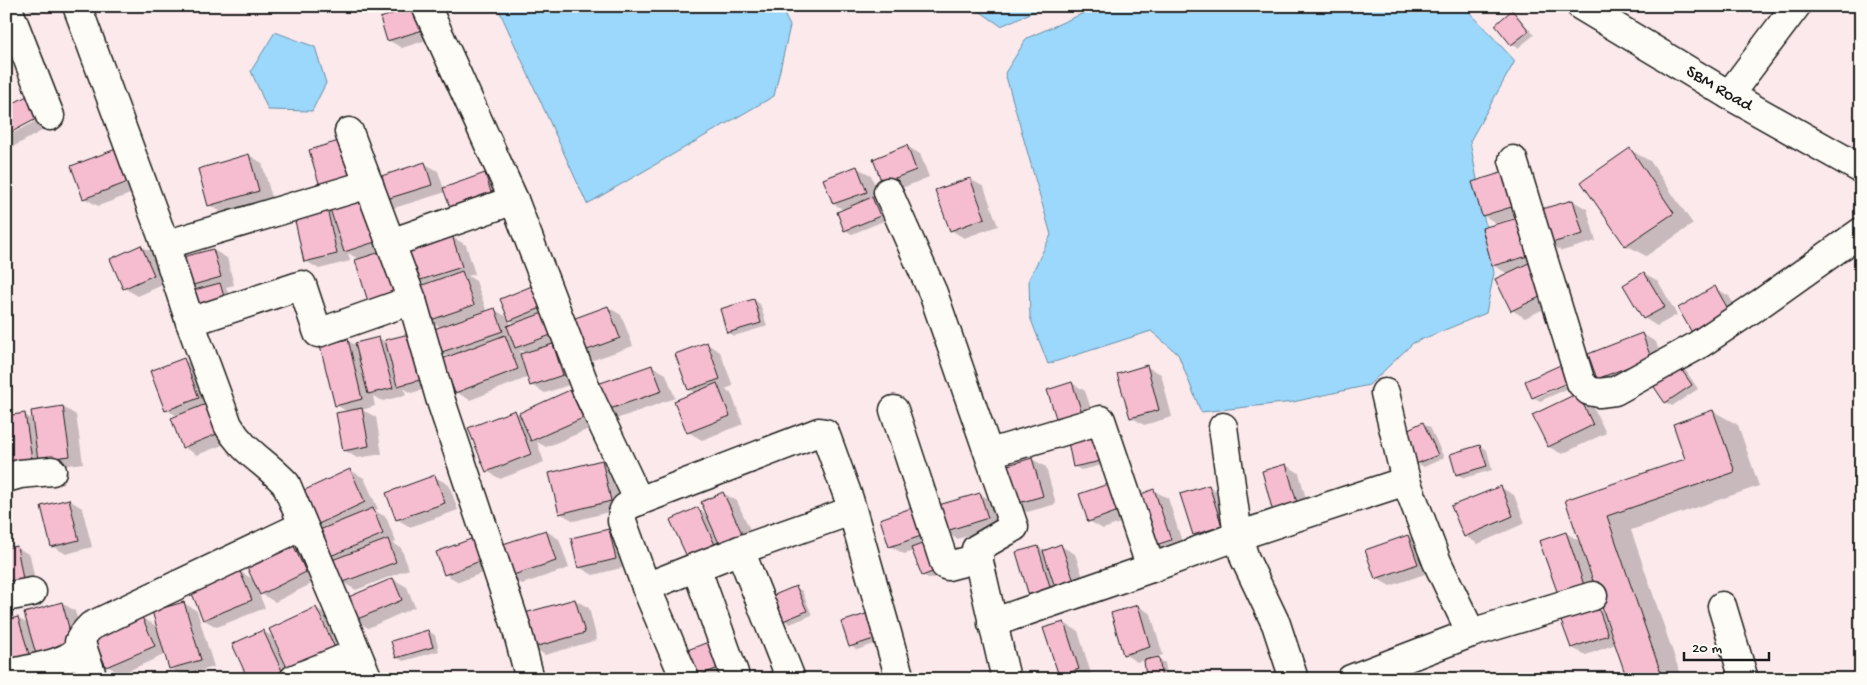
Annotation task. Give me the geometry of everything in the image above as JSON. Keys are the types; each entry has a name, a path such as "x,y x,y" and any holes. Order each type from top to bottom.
{"street":[{"path":"7,6 50,116"},
{"path":"77,6 165,245 190,322 232,431 245,448 275,472 286,484 302,526 368,679"},
{"path":"426,6 514,200 587,391 639,501"},
{"name":"SBM Road","path":"1580,6 1729,95 1861,169"},
{"path":"1729,95 1796,6"},
{"path":"349,132 412,300 440,398 516,626 530,679"},
{"path":"1513,160 1580,384 1589,391 1599,393 1615,391 1695,347 1861,232"},
{"path":"165,245 369,184"},
{"path":"888,192 933,293 1014,526 976,549 1006,679"},
{"path":"391,243 514,200"},
{"path":"190,322 302,285 318,333 412,300"},
{"path":"1385,393 1406,481 1437,562 1471,633"},
{"path":"894,410 945,565 948,566 979,558"},
{"path":"990,453 1101,420 1151,568"},
{"path":"1222,427 1238,536 1245,558 1276,624 1294,679"},
{"path":"685,679 646,587 622,521 622,511 625,507 639,501 819,432 825,433 829,440 852,511 900,679"},
{"path":"6,478 20,474 52,471"},
{"path":"992,623 1238,536 1406,481"},
{"path":"646,587 740,550 852,511"},
{"path":"6,674 52,664 71,655 77,650 80,640 91,626 302,526"},
{"path":"740,550 791,679"},
{"path":"696,567 734,673"},
{"path":"1351,679 1471,633 1593,596"},
{"path":"1722,606 1744,679"},
{"path":"80,640 93,679"},
{"path":"294,679 356,653"}],"water":[{"path":"506,6 780,6 790,26 774,96 587,204 499,10"},
{"path":"972,6 1046,6 1001,26"},
{"path":"1100,6 1464,6 1515,61 1470,141 1494,273 1486,313 1413,343 1369,385 1293,402 1201,412 1178,354 1151,331 1048,364 1030,317 1029,279 1051,235 1005,73 1027,38"},
{"path":"275,32 315,47 326,83 312,111 268,110 251,71"}],"building":[{"path":"416,6 426,29 387,41 380,18"},
{"path":"1512,10 1529,31 1511,45 1495,25"},
{"path":"27,96 38,118 6,135 6,107"},
{"path":"342,140 355,183 322,193 309,150"},
{"path":"907,145 916,170 882,183 873,159"},
{"path":"1630,148 1674,213 1625,246 1581,182"},
{"path":"116,149 128,182 83,199 71,166"},
{"path":"249,154 259,191 208,206 198,169"},
{"path":"425,162 432,185 380,201 372,179"},
{"path":"857,166 867,192 833,204 823,179"},
{"path":"1507,171 1518,205 1482,216 1472,182"},
{"path":"485,173 495,205 454,219 443,188"},
{"path":"970,178 985,218 950,231 935,190"},
{"path":"872,197 880,216 844,231 837,212"},
{"path":"364,198 378,241 344,252 330,209"},
{"path":"1573,200 1583,234 1548,244 1538,210"},
{"path":"327,208 337,254 304,262 294,216"},
{"path":"1518,218 1528,256 1492,266 1482,228"},
{"path":"452,235 462,267 414,282 405,250"},
{"path":"141,245 154,275 123,289 110,259"},
{"path":"213,249 221,277 186,287 179,258"},
{"path":"387,250 403,301 371,311 355,260"},
{"path":"1533,261 1548,293 1511,311 1495,279"},
{"path":"462,271 474,305 428,321 417,287"},
{"path":"1644,272 1665,307 1643,319 1623,285"},
{"path":"220,283 227,307 194,317 187,292"},
{"path":"532,286 541,308 509,321 500,299"},
{"path":"1715,286 1732,316 1695,338 1678,308"},
{"path":"754,299 761,323 727,333 720,309"},
{"path":"608,306 620,338 579,353 567,321"},
{"path":"495,308 503,331 439,353 431,330"},
{"path":"543,313 551,335 515,348 507,326"},
{"path":"413,333 424,379 397,386 385,340"},
{"path":"1642,333 1651,358 1597,379 1588,354"},
{"path":"505,335 518,369 455,393 442,359"},
{"path":"379,337 393,388 368,394 355,343"},
{"path":"348,339 362,399 335,406 320,346"},
{"path":"707,342 720,379 688,390 675,354"},
{"path":"553,344 563,375 530,386 520,354"},
{"path":"184,358 199,398 165,411 150,371"},
{"path":"1567,362 1574,380 1532,398 1525,381"},
{"path":"652,365 662,391 601,412 592,386"},
{"path":"1147,365 1159,410 1130,418 1117,374"},
{"path":"1679,366 1692,385 1665,403 1652,384"},
{"path":"1072,382 1083,416 1058,424 1047,390"},
{"path":"717,383 730,416 687,433 674,401"},
{"path":"570,390 583,418 531,441 519,413"},
{"path":"1578,393 1593,425 1548,447 1532,415"},
{"path":"206,404 217,434 182,448 171,418"},
{"path":"63,406 70,456 38,460 31,411"},
{"path":"362,408 369,446 343,451 336,413"},
{"path":"515,410 531,454 486,472 468,428"},
{"path":"1713,410 1735,472 1607,516 1663,679 1627,679 1565,500 1685,459 1673,424"},
{"path":"25,413 33,466 6,470 6,416"},
{"path":"1423,422 1438,455 1416,464 1402,432"},
{"path":"1101,434 1106,460 1073,467 1068,442"},
{"path":"1480,445 1487,466 1456,475 1450,454"},
{"path":"1032,458 1043,496 1012,505 1001,467"},
{"path":"602,460 611,501 559,514 549,473"},
{"path":"1286,464 1299,510 1274,516 1262,471"},
{"path":"350,469 365,502 310,528 294,495"},
{"path":"435,475 445,503 396,520 386,493"},
{"path":"1114,482 1124,509 1088,522 1079,494"},
{"path":"1209,485 1222,526 1193,535 1180,494"},
{"path":"1501,486 1513,516 1464,537 1451,506"},
{"path":"1154,489 1171,540 1153,546 1136,496"},
{"path":"723,492 745,540 722,550 701,502"},
{"path":"980,493 988,518 943,532 935,506"},
{"path":"69,499 79,540 51,547 41,506"},
{"path":"917,506 927,534 889,547 880,519"},
{"path":"698,507 716,547 688,559 670,520"},
{"path":"373,508 383,534 328,557 317,531"},
{"path":"609,529 616,559 578,568 571,538"},
{"path":"546,530 556,561 507,577 497,546"},
{"path":"1566,532 1584,585 1558,594 1539,541"},
{"path":"1408,535 1418,564 1375,579 1365,550"},
{"path":"479,536 488,558 444,575 436,552"},
{"path":"388,539 396,562 341,583 332,560"},
{"path":"291,540 306,572 260,595 245,563"},
{"path":"930,541 940,569 922,576 911,548"},
{"path":"1061,544 1077,590 1058,596 1043,551"},
{"path":"17,546 24,585 6,588 6,548"},
{"path":"1038,546 1054,600 1032,606 1016,552"},
{"path":"239,569 252,600 203,620 190,589"},
{"path":"393,578 402,600 353,621 344,599"},
{"path":"796,586 807,611 783,621 772,596"},
{"path":"575,599 585,633 531,648 521,614"},
{"path":"62,602 75,650 38,661 24,613"},
{"path":"184,602 201,660 169,669 152,611"},
{"path":"1138,605 1150,647 1123,655 1111,613"},
{"path":"316,607 336,650 289,672 269,629"},
{"path":"1598,607 1608,635 1571,648 1561,621"},
{"path":"869,613 877,638 849,647 841,622"},
{"path":"18,617 31,661 6,668 6,620"},
{"path":"142,617 155,646 106,667 93,637"},
{"path":"1064,622 1079,669 1059,676 1043,628"},
{"path":"263,630 282,671 266,679 248,679 232,644"},
{"path":"428,630 433,647 396,658 391,641"},
{"path":"711,641 721,667 690,679 677,654"},
{"path":"1159,657 1162,679 1146,679 1144,660"},
{"path":"775,670 778,679 751,679"},
{"path":"196,671 199,679 177,679"}]}
